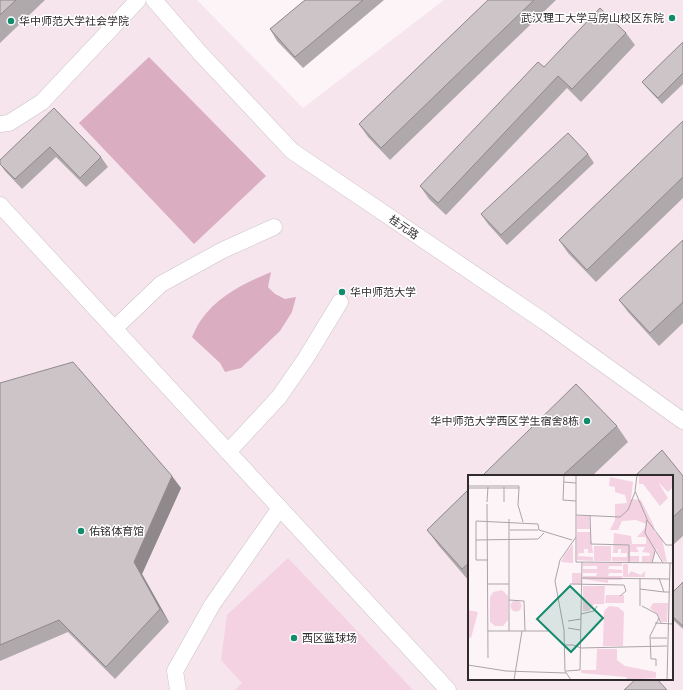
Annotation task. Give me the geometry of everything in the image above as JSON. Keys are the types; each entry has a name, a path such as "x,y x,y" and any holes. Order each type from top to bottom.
{"street":[{"path":"0,124 9,123 42,102 138,0"},
{"name":"桂元路","path":"154,0 200,53 292,151 545,322 683,421"},
{"path":"0,205 448,690"},
{"path":"114,328 161,284 223,250 274,227"},
{"path":"228,452 279,398 306,358 340,302"},
{"path":"178,690 176,671 212,606 280,508"}],"shaded area":[{"name":"华中师范大学","path":"0,0 197,0 303,108 444,0 683,0 683,690 0,690"},
{"path":"149,57 266,176 194,244 79,123"},
{"path":"271,272 268,287 275,294 285,299 296,297 292,312 280,331 241,368 225,372 220,363 192,337 197,326 208,311 224,297 251,281"},
{"name":"西区篮球场","path":"288,558 413,690 235,690 242,683 221,660 227,615"}],"building":[{"path":"0,0 16,0 0,15"},
{"path":"305,0 363,0 295,57 270,29"},
{"path":"488,0 534,0 381,148 359,124"},
{"path":"600,8 626,33 572,89 558,76 438,203 420,186 538,62 544,67"},
{"path":"683,42 683,73 658,98 642,82"},
{"path":"54,108 101,157 80,178 50,147 15,179 0,164 0,160"},
{"path":"683,121 683,177 587,270 559,240"},
{"path":"568,133 588,154 501,235 481,214"},
{"path":"683,240 683,302 650,333 619,300"},
{"name":"佑铭体育馆","path":"73,362 172,476 134,562 160,609 106,667 59,620 0,645 0,383"},
{"path":"576,384 617,426 563,475 483,475"},
{"path":"662,450 683,476 683,508 673,517 673,475 636,475"},
{"path":"468,490 468,564 462,569 427,530"},
{"path":"683,582 683,626 673,617 673,592"},
{"path":"635,680 658,680 667,690 624,690"}],"place":[{"name":"武汉理工大学马房山校区东院","path":"672,18"},
{"name":"华中师范大学社会学院","path":"11,21"},
{"name":"华中师范大学","path":"342,292"},
{"name":"华中师范大学西区学生宿舍8栋","path":"587,421"},
{"name":"佑铭体育馆","path":"81,531"},
{"name":"西区篮球场","path":"294,638"}]}
